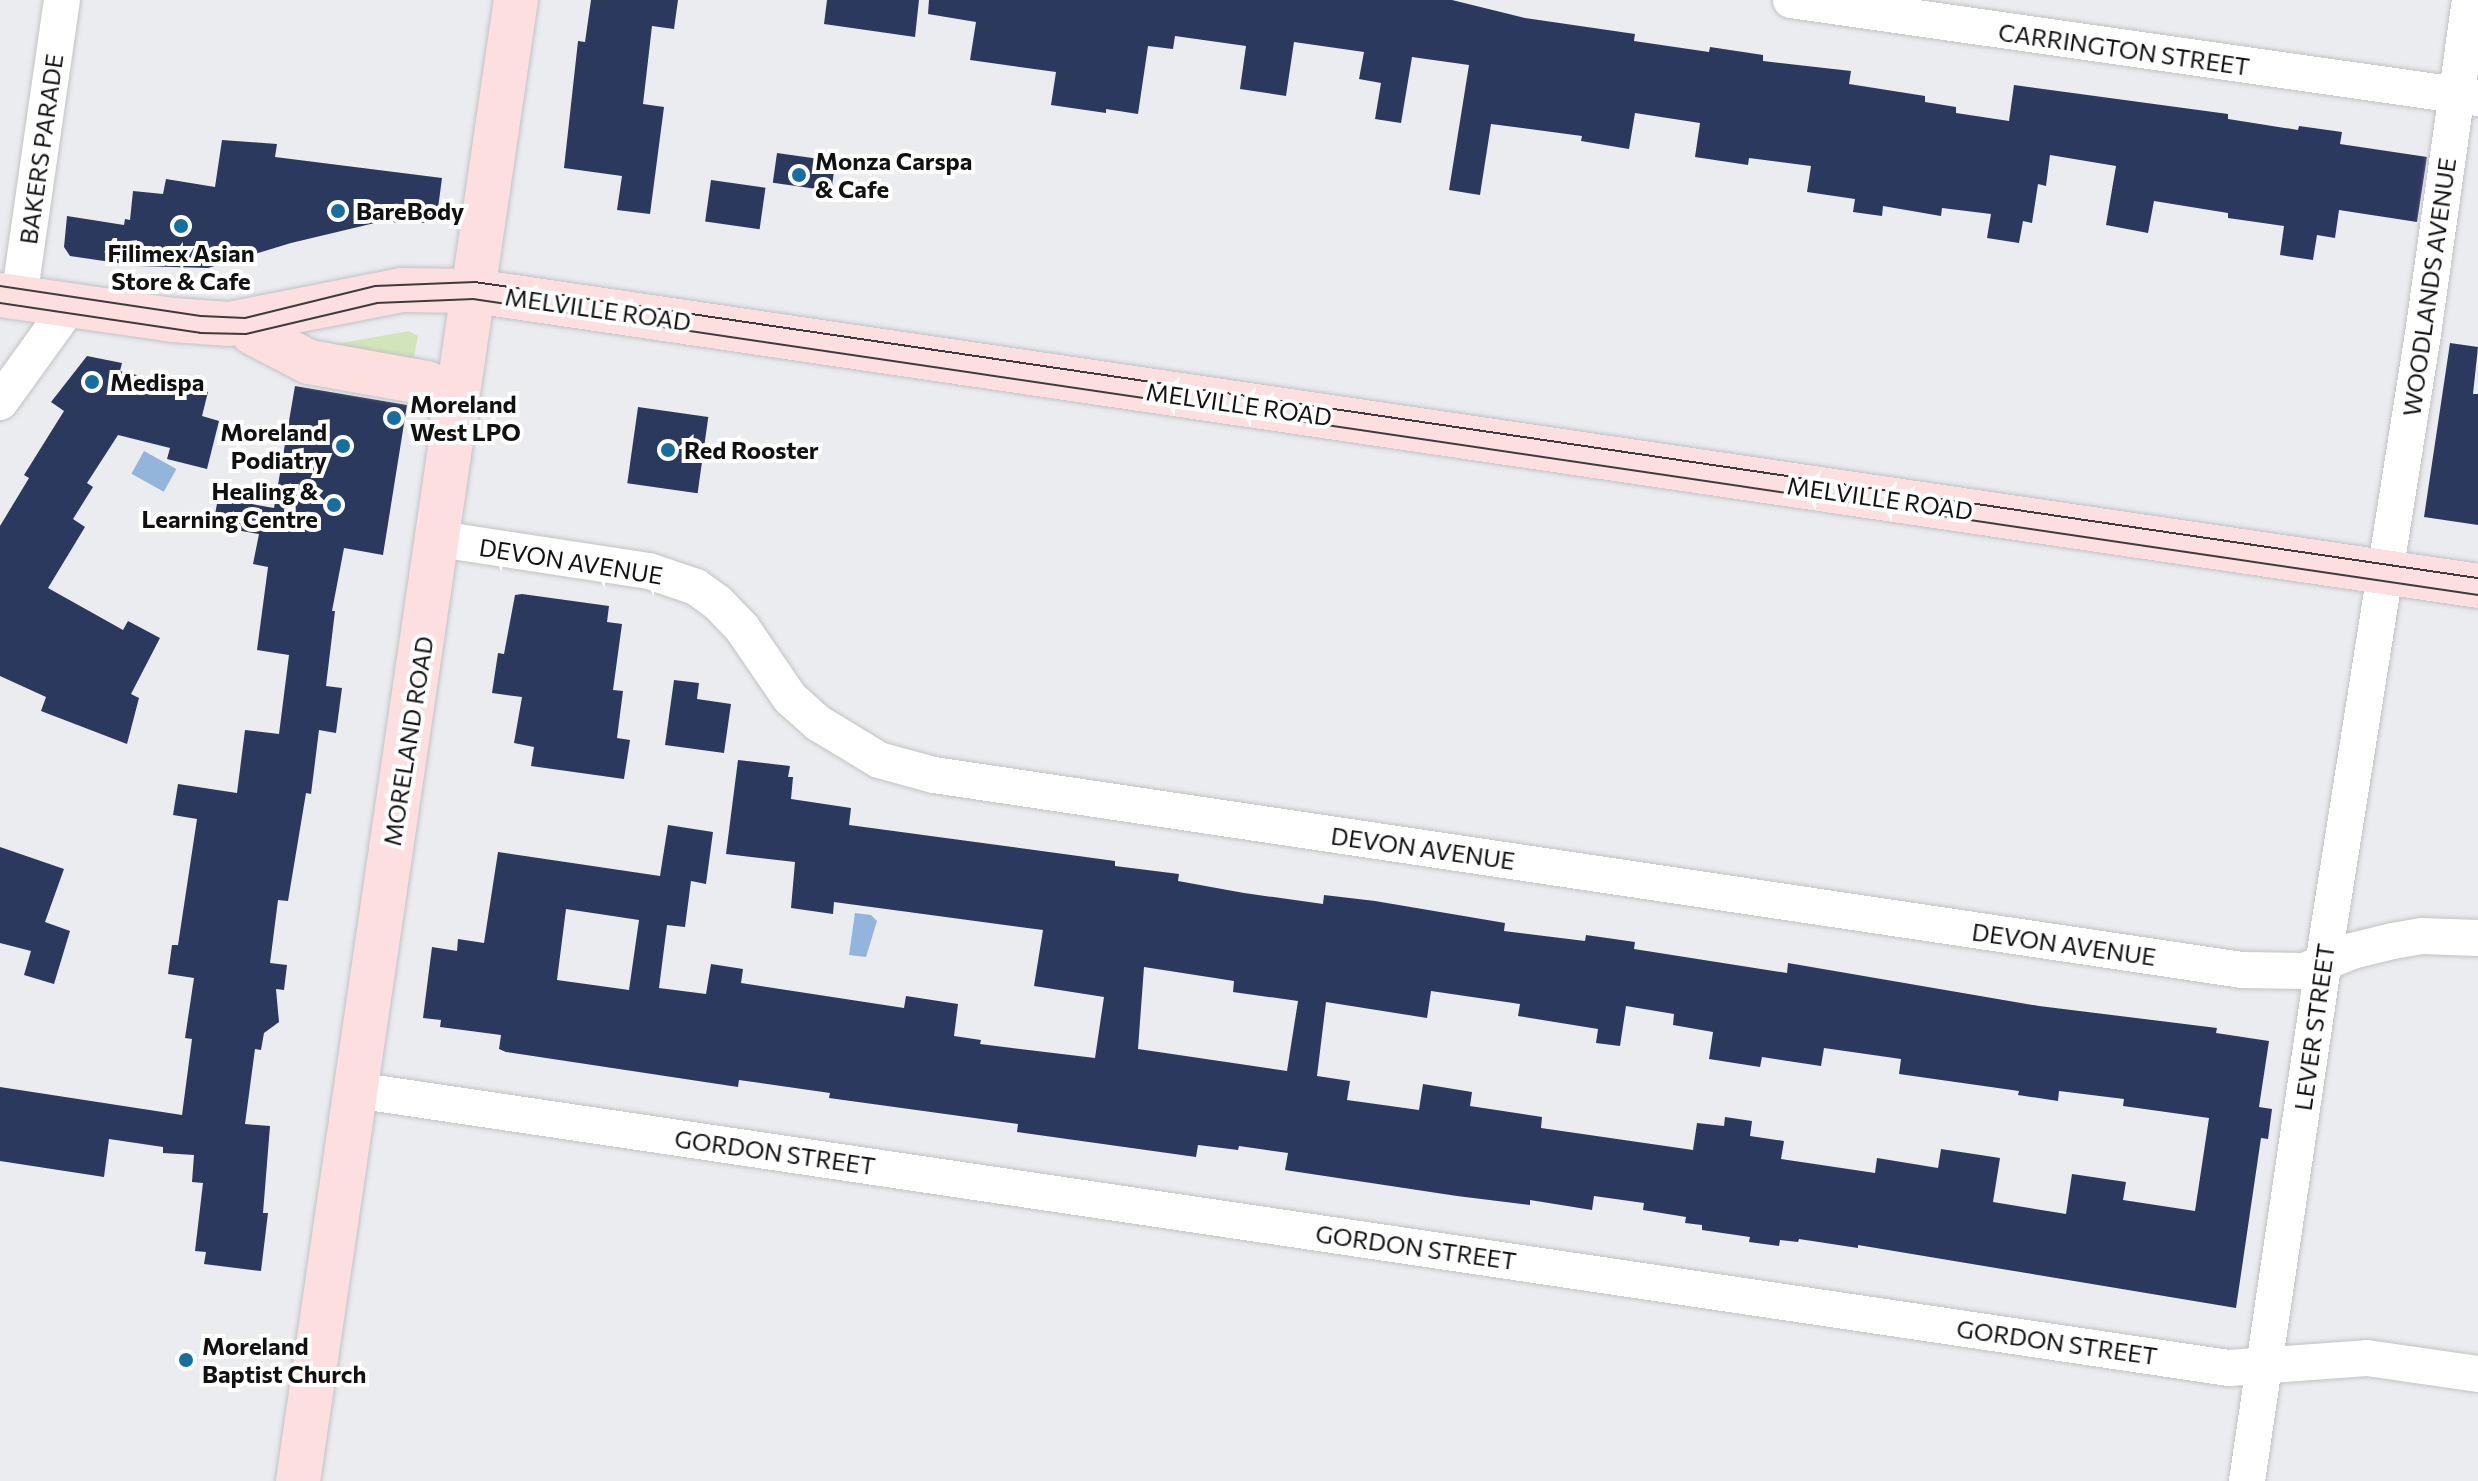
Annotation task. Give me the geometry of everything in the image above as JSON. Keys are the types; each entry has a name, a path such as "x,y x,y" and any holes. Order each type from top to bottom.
{"main road":[{"name":"MORELAND ROAD","path":"298,1481 516,0"},
{"name":"MELVILLE ROAD","path":"10,296 206,323 248,323 403,290 474,291 2478,586"},
{"path":"248,323 253,333 309,362 427,383 439,391 456,418"}],"street":[{"name":"BAKERS PARADE","path":"10,296 62,0"},
{"name":"CARRINGTON STREET","path":"1791,0 2467,98"},
{"name":"WOODLANDS AVENUE","path":"2385,573 2467,98 2470,0"},
{"path":"0,402 70,305"},
{"name":"DEVON AVENUE","path":"439,539 649,571 696,587 718,603 742,628 790,698 818,723 879,760 934,775 2242,970 2304,971 2393,941 2422,936 2478,938"},
{"name":"LEVER STREET","path":"2247,1481 2385,573"},
{"name":"GORDON STREET","path":"355,1090 2229,1368 2367,1358 2478,1374"}],"green space":[{"path":"409,331 418,336 412,368 319,347"}],"water":[{"path":"144,451 176,469 164,492 131,474"},
{"path":"855,913 871,915 877,921 866,957 849,955"}],"building":[{"path":"591,0 678,0 674,29 652,26 643,104 664,107 650,214 617,210 622,176 564,168 578,41 585,42"},
{"path":"827,0 919,0 915,37 824,24"},
{"path":"929,0 1452,0 1525,18 1635,34 1634,41 1709,52 1710,47 1763,55 1763,61 1851,71 1849,84 1925,96 1925,102 1956,107 1956,113 2009,121 2014,85 2228,114 2228,119 2298,130 2299,126 2342,132 2340,144 2427,157 2417,222 2339,210 2335,238 2317,235 2313,260 2280,255 2284,226 2228,218 2228,213 2154,201 2148,233 2106,225 2116,166 2050,155 2046,186 2038,184 2032,223 2023,221 2019,243 1987,238 1991,214 1942,208 1941,216 1883,206 1882,216 1853,212 1855,199 1807,192 1811,166 1749,158 1748,165 1695,157 1700,123 1635,113 1629,149 1581,141 1582,136 1491,124 1480,195 1449,190 1469,65 1412,57 1401,123 1375,119 1381,83 1359,79 1364,52 1294,42 1286,96 1240,89 1246,46 1175,36 1173,49 1148,46 1138,114 1106,109 1106,113 1051,105 1056,72 970,60 976,22 928,14"},
{"path":"222,140 277,144 275,157 442,178 437,216 430,223 379,222 291,243 208,268 138,266 70,256 64,247 67,216 124,225 125,219 130,220 133,191 163,194 166,179 215,187"},
{"path":"777,153 835,161 831,191 773,183"},
{"path":"711,180 765,188 760,229 705,222"},
{"path":"2450,343 2478,347 2473,394 2478,394 2478,525 2424,517"},
{"path":"87,356 122,363 120,371 208,392 202,416 219,421 207,469 167,459 170,448 118,435 87,483 93,487 73,519 85,527 48,588 123,630 128,621 160,638 131,694 139,698 127,744 41,711 46,697 0,676 0,526 29,478 24,475 64,411 51,402"},
{"path":"295,386 407,405 383,555 344,548 332,611 335,611 326,686 342,688 336,733 319,730 311,794 306,793 288,901 278,900 270,963 287,965 284,990 276,989 279,1022 264,1033 261,1050 255,1049 245,1124 270,1126 263,1213 268,1213 261,1271 204,1264 206,1252 195,1251 203,1183 192,1182 194,1155 163,1153 163,1147 109,1139 104,1177 0,1161 0,1087 182,1115 192,1039 185,1038 194,978 168,974 172,945 178,945 197,819 173,815 178,784 237,793 245,730 279,734 289,655 257,650 268,567 253,564 259,534 213,526 218,498 274,508"},
{"name":"Red Rooster","path":"638,407 708,417 698,493 627,483"},
{"path":"515,595 609,606 607,622 622,624 613,690 623,691 617,738 630,740 624,779 531,766 534,747 514,743 522,697 492,693 498,653 504,654"},
{"path":"674,680 699,683 697,699 731,704 724,753 665,745"},
{"path":"738,760 790,766 788,777 793,777 791,799 851,808 849,825 1115,861 1115,866 1179,874 1178,881 1244,893 1323,904 1324,895 1375,901 1505,923 1504,931 1585,941 1586,935 1635,942 1634,949 1787,973 1788,963 2039,1006 2217,1028 2216,1033 2269,1041 2259,1107 2272,1109 2268,1139 2261,1138 2236,1308 1858,1245 1858,1248 1799,1239 1798,1242 1780,1240 1779,1246 1749,1242 1750,1237 1702,1230 1702,1225 1685,1223 1686,1217 1643,1210 1644,1203 1594,1196 1592,1210 1530,1200 1530,1205 1457,1196 1285,1170 1288,1153 1239,1146 1238,1150 1198,1145 1196,1157 1017,1132 1018,1124 829,1098 830,1093 739,1080 738,1087 506,1052 499,1049 501,1035 440,1027 441,1020 423,1018 432,947 457,951 458,939 484,943 498,852 660,876 668,825 713,832 706,884 691,881 685,927 667,925 659,988 706,994 711,964 743,969 741,983 904,1008 906,996 958,1004 954,1036 981,1040 980,1044 1095,1058 1104,997 1034,986 1043,930 834,902 833,914 791,908 795,862 726,854","holes":["566,909 639,920 629,990 557,980","1144,967 1234,981 1233,992 1298,1001 1287,1071 1138,1049","1431,991 1520,1004 1518,1016 1598,1029 1596,1043 1620,1046 1626,1006 1674,1014 1673,1025 1713,1032 1709,1059 1760,1067 1762,1057 1821,1066 1824,1048 1901,1059 1899,1074 2019,1091 2018,1095 2058,1101 2059,1091 2124,1099 2123,1106 2209,1118 2195,1211 2123,1200 2126,1182 2072,1174 2066,1214 1993,1202 2000,1158 1941,1149 1938,1168 1877,1158 1875,1173 1781,1159 1784,1141 1750,1136 1752,1121 1725,1117 1724,1126 1697,1123 1693,1150 1541,1128 1542,1117 1470,1106 1472,1092 1423,1084 1419,1110 1347,1100 1350,1081 1317,1076 1326,1002 1427,1018"]},
{"path":"0,847 64,869 45,922 70,931 54,984 24,975 31,951 0,943"}],"tram line":[{"path":"0,286 201,316 245,318 375,286 475,282 2478,578"},
{"path":"0,303 200,333 246,334 377,303 473,299 2478,595"}],"place":[{"name":"Monza Carspa & Cafe","path":"799,175"},
{"name":"BareBody","path":"338,211"},
{"name":"Filimex Asian Store & Cafe","path":"181,226"},
{"name":"Medispa","path":"92,382"},
{"name":"Moreland West LPO","path":"394,418"},
{"name":"Moreland Podiatry","path":"343,446"},
{"name":"Red Rooster","path":"668,450"},
{"name":"Healing & Learning Centre","path":"334,505"},
{"name":"Moreland Baptist Church","path":"186,1360"}]}
